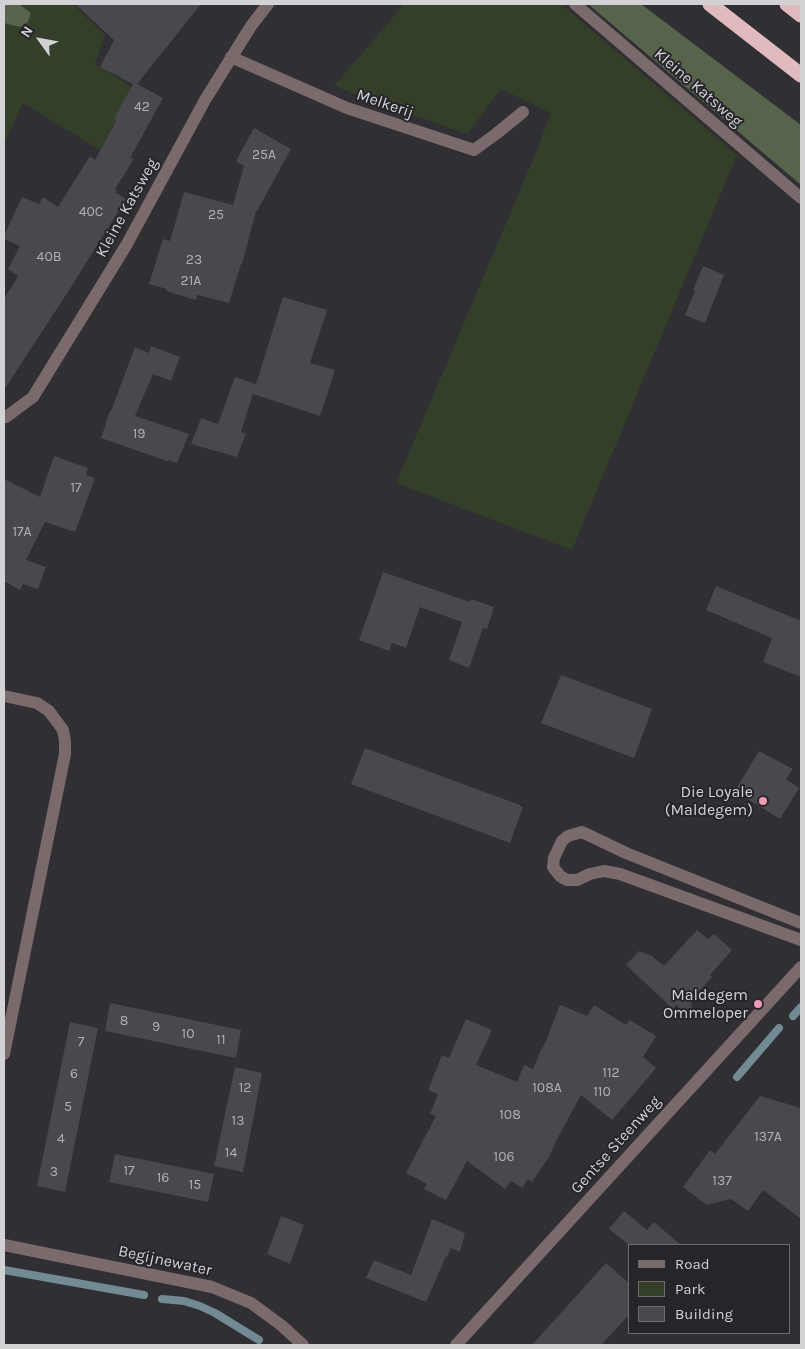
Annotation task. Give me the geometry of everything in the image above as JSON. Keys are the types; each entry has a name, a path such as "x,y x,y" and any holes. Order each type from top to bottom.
{"highway":[{"path":"710,4 801,75"},
{"path":"787,4 801,15"}],"street":[{"name":"Kleine Katsweg","path":"4,417 33,397 127,244 205,100 251,26 268,4"},
{"name":"Kleine Katsweg","path":"574,4 801,198"},
{"name":"Melkerij","path":"231,57 347,108 474,150 522,112"},
{"path":"4,696 37,703 49,711 63,730 65,741 65,754 8,1013 4,1054"},
{"path":"801,923 626,853 582,832 568,836 562,841 554,858 553,867 560,876 567,880 577,880 590,874 604,871 620,874 801,940"},
{"name":"Gentse Steenweg","path":"456,1345 801,967"},
{"name":"Begijnewater","path":"4,1245 212,1287 251,1303 303,1345"}],"green space":[{"path":"4,4 73,4 105,35 95,64 133,88 100,150 23,103 4,144"},
{"path":"4,4 19,4 31,13 28,22 20,27 4,23"},
{"path":"404,4 561,4 737,155 572,550 396,483 551,113 501,89 467,134 334,86"},
{"path":"588,4 641,4 801,125 801,185"}],"building":[{"path":"75,4 201,4 137,84 163,98 130,158 134,159 115,189 117,190 115,192 126,199 4,390 4,299 18,276 8,269 20,246 4,239 4,236 22,197 39,204 43,197 58,207 90,156 95,160 133,84 100,67 114,40"},
{"path":"254,128 291,149 256,211 229,303 197,295 196,300 149,284 163,239 170,241 184,192 233,205 244,166 236,161"},
{"path":"703,266 724,275 705,323 685,315"},
{"path":"283,297 327,310 310,363 335,370 320,416 253,394"},
{"path":"151,346 180,357 171,381 153,374 135,416 189,434 177,463 101,438 135,347 149,353"},
{"path":"235,377 256,384 241,432 246,434 237,457 191,444 201,418 218,424"},
{"path":"54,456 88,468 86,475 95,478 75,532 45,522 26,560 46,567 38,589 23,584 20,590 4,581 4,479 40,497"},
{"path":"383,572 470,602 471,599 494,607 487,629 483,628 469,668 449,660 462,622 420,607 406,648 392,643 389,651 359,640"},
{"path":"716,586 801,621 801,677 763,662 772,638 706,610"},
{"path":"561,675 652,709 634,758 541,723"},
{"path":"365,748 520,805 523,807 510,843 351,784"},
{"path":"759,751 793,769 786,779 799,788 780,819 735,791"},
{"path":"697,930 708,939 714,934 732,950 710,975 712,977 691,1000 693,1020 676,1005 673,1009 626,965 639,951 652,956 664,966"},
{"path":"110,1003 241,1030 236,1058 105,1031"},
{"path":"561,1005 587,1016 594,1005 626,1025 630,1020 656,1036 643,1057 656,1068 612,1120 581,1095 549,1157 532,1182 528,1179 522,1188 511,1181 505,1189 467,1161 446,1200 424,1189 427,1184 406,1173 436,1116 430,1114 438,1094 428,1090 442,1055 449,1058 466,1019 492,1030 476,1065 517,1082 524,1065 533,1069"},
{"path":"70,1022 98,1028 65,1192 37,1186"},
{"path":"235,1067 262,1073 243,1172 214,1166"},
{"path":"760,1096 801,1108 801,1219 763,1190 748,1211 731,1199 707,1205 683,1187 710,1150 715,1154"},
{"path":"115,1154 214,1174 208,1202 109,1182"},
{"path":"624,1211 647,1230 654,1222 680,1244 628,1244 609,1229"},
{"path":"281,1216 304,1225 290,1264 267,1254"},
{"path":"432,1219 465,1233 460,1252 451,1248 446,1256 426,1302 366,1278 374,1260 411,1275"},
{"path":"606,1263 628,1282 628,1316 601,1345 532,1345"}],"waterway":[{"path":"793,1016 801,1007"},
{"path":"737,1077 779,1028"},
{"path":"4,1270 144,1295"},
{"path":"162,1299 184,1301 200,1306 259,1340"}],"place":[{"name":"Die Loyale (Maldegem)","path":"763,801"},
{"name":"Maldegem Ommeloper","path":"758,1004"}]}
